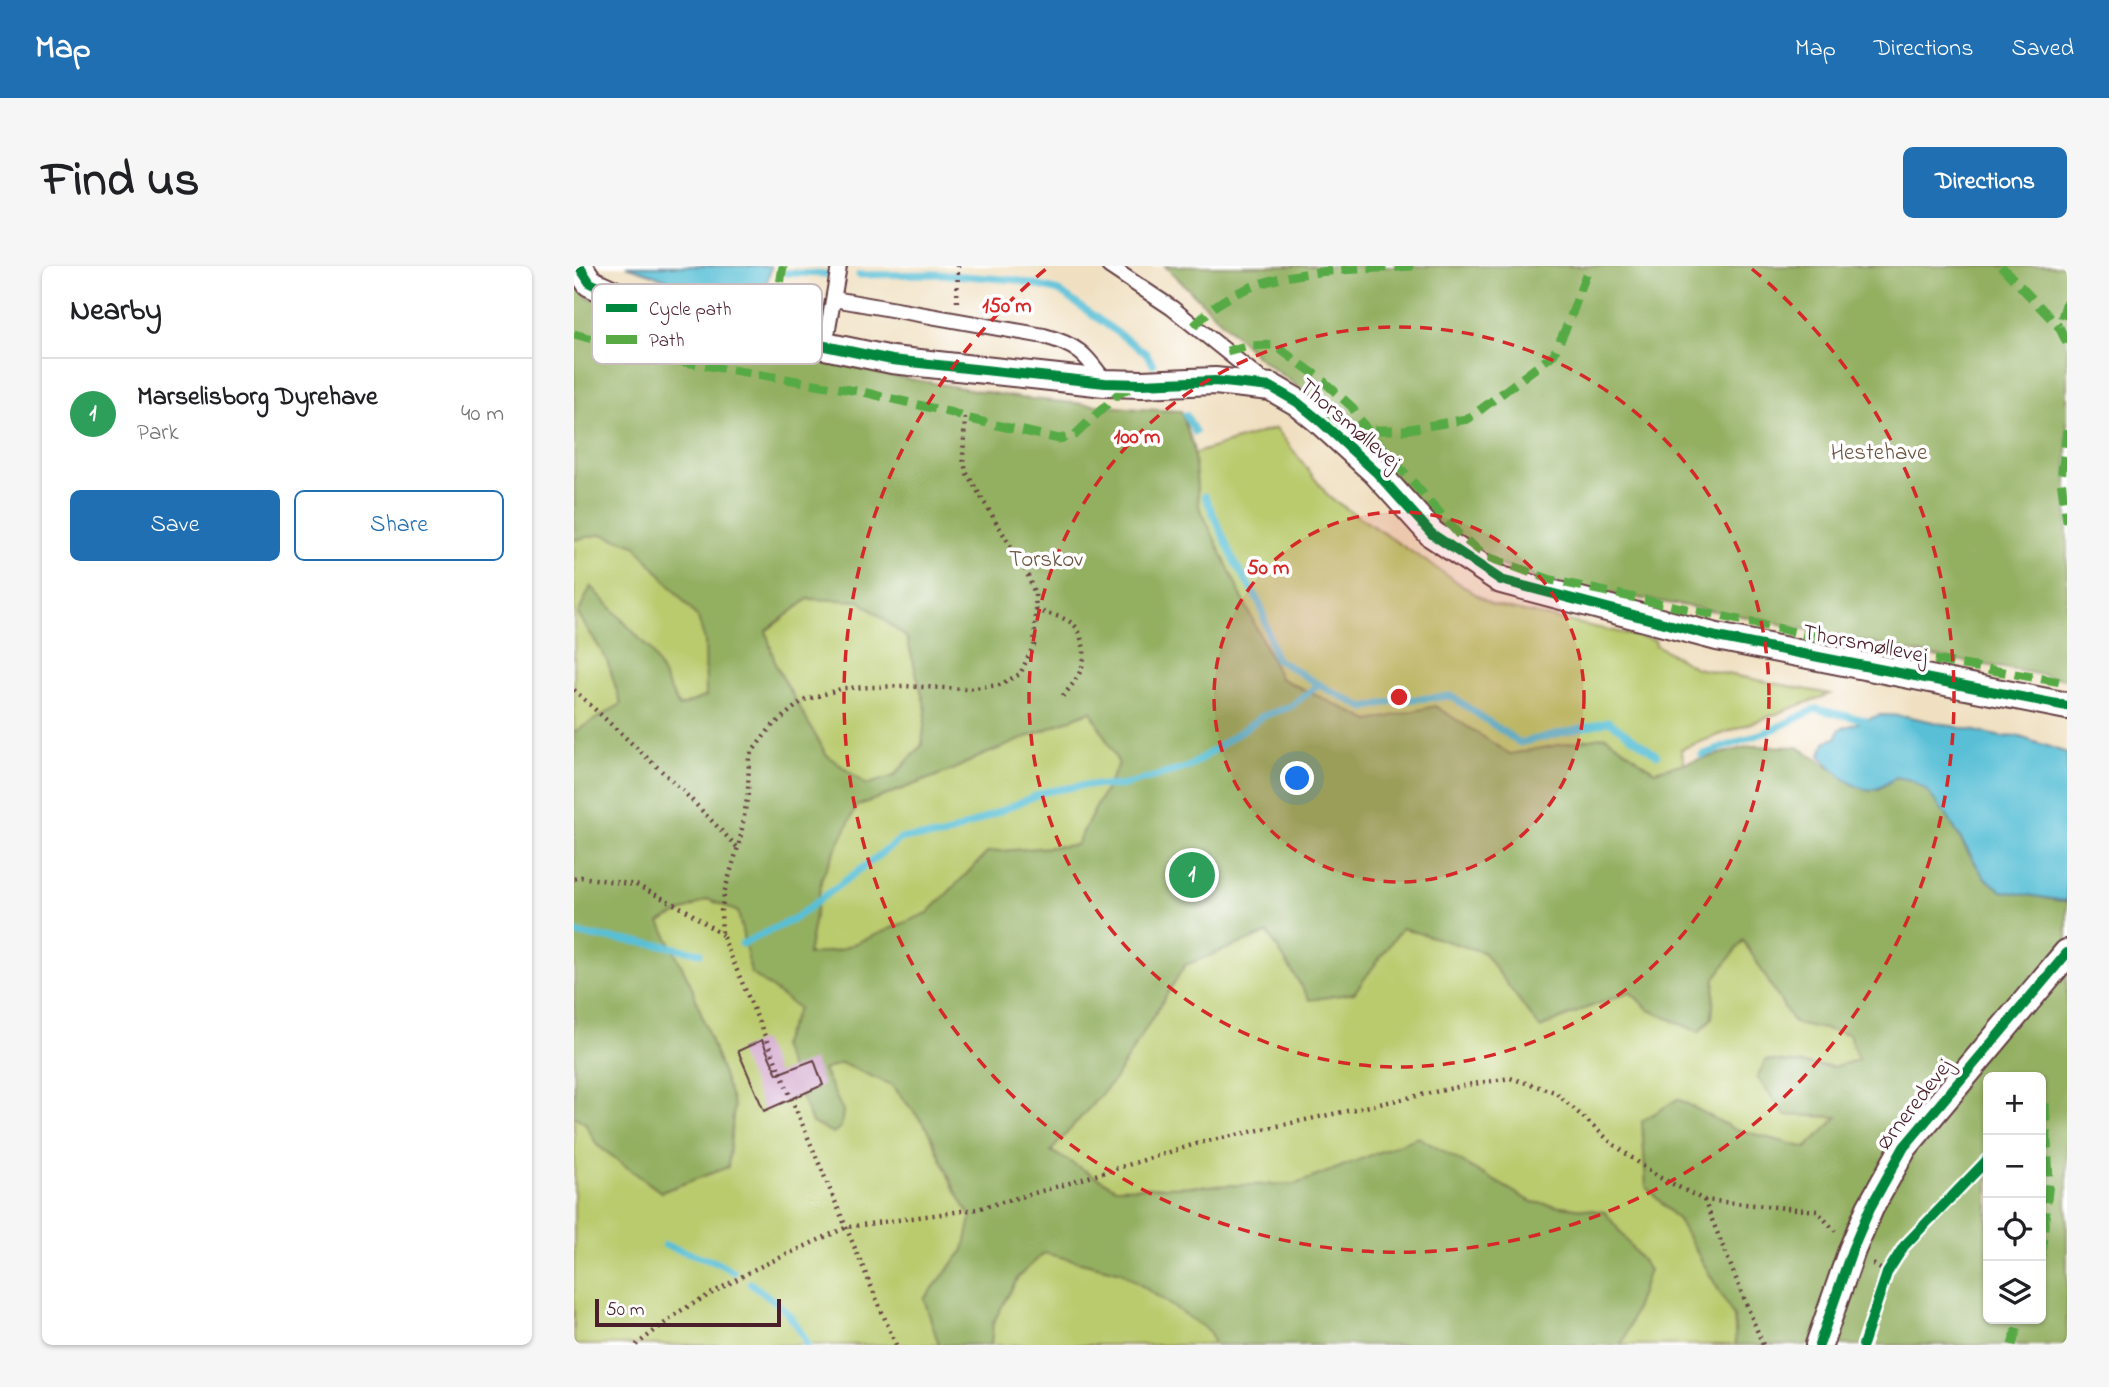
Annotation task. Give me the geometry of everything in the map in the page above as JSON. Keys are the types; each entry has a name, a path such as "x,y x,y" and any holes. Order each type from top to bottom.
{"street":[{"name":"Thorsmøllevej","path":"579,266 592,284"},
{"name":"Thorsmøllevej","path":"822,345 892,360 1105,383 1215,381 1270,387 1297,402 1319,420 1376,472 1432,534 1501,580 1717,637 2067,706"},
{"name":"Ørneredevej","path":"1819,1345 1852,1250 1870,1208 1904,1147 2067,953"}],"lane":[{"path":"825,346 839,266"},
{"path":"1109,266 1172,308 1270,387"},
{"path":"834,299 1065,342 1089,359 1105,383"}],"path":[{"path":"957,293 958,266"},
{"path":"896,1345 722,935 722,911 748,793 749,756 771,727 802,701 844,688 903,686 966,689 999,685 1020,674 1034,645 1035,594 1027,573 966,472 963,457 965,418"},
{"path":"1036,610 1072,624 1080,633 1086,658 1076,681 1062,697"},
{"path":"574,690 681,789 738,848"},
{"path":"574,879 581,877 636,885 686,910 722,935"},
{"path":"636,1345 682,1310 755,1269 847,1227 977,1209 1199,1143 1510,1078 1555,1092 1613,1144 1657,1176 1704,1200 1816,1211"},
{"path":"1704,1200 1763,1345"},
{"path":"1883,1285 1893,1264"}],"green space":[{"name":"Hestehave","path":"1165,266 2067,266 2067,679 1927,655 1732,614 1551,583 1481,559 1429,520 1332,411 1260,359"},
{"name":"Torskov","path":"574,277 587,297 592,299 592,364 822,364 822,360 898,377 1021,398 1181,411 1193,446 1199,506 1280,678 1370,721 1435,706 1510,754 1606,736 1654,771 1751,746 1798,747 1864,789 1877,790 1896,777 1912,780 1926,789 1937,801 1975,864 1999,888 2067,901 2067,1345 1736,1345 1734,1317 1678,1220 1646,1187 1642,1121 1678,1099 1732,1128 1806,1148 1838,1117 1785,1115 1757,1077 1766,1060 1833,1067 1858,1060 1849,1034 1794,1023 1743,940 1715,978 1712,1018 1699,1032 1649,1010 1630,992 1540,1028 1483,952 1402,928 1354,993 1310,1000 1268,933 1185,965 1114,1080 1051,1151 1116,1188 1296,1184 1418,1137 1532,1202 1605,1212 1649,1270 1625,1338 1620,1345 1214,1345 1209,1331 1121,1272 1044,1253 1018,1277 993,1323 991,1345 939,1345 924,1299 964,1250 971,1218 952,1184 928,1129 892,1085 841,1063 823,1070 843,1111 841,1127 833,1133 812,1123 781,1046 798,1008 751,973 738,912 708,899 660,922 691,985 734,1106 728,1167 661,1192 597,1145 585,1123 574,1116 574,732 621,704 607,660 578,614 591,586 651,651 679,707 706,696 705,641 698,618 635,545 602,534 574,540","holes":["808,599 860,601 907,638 926,710 922,745 894,776 866,785 826,754 776,666 766,631","1091,711 1119,764 1076,845 988,852 928,913 839,950 808,955 822,877 857,806 952,770"]},
{"name":"Torskov","path":"1276,428 1329,497 1492,605 1655,640 1656,645 1696,668 1830,694 1681,749 1689,780 1897,970 1798,1345 574,1345 574,522 1164,463"}],"water":[{"path":"626,266 771,266 766,284 677,284"},
{"path":"1880,715 1906,716 2002,737 2017,736 2067,753 2067,899 2064,901 2002,891 1984,877 1947,816 1927,791 1911,780 1896,777 1876,789 1860,788 1845,779 1820,755 1826,741 1836,738 1840,729"}],"building":[{"path":"762,1040 777,1074 814,1060 823,1085 764,1111 738,1051"}],"waterway":[{"path":"787,273 827,274"},
{"path":"859,275 939,274 1016,280 1059,291 1146,353 1153,364"},
{"path":"1186,415 1195,432"},
{"path":"1205,496 1236,565 1260,604 1275,658 1325,688 1365,708 1393,701 1451,696 1520,743 1609,721 1657,755"},
{"path":"742,944 794,919 902,838 943,836 1044,792 1085,785 1121,786 1189,767 1263,716 1290,707 1319,684"},
{"path":"1702,755 1774,729 1816,709 1865,720"},
{"path":"574,931 577,934 700,953"},
{"path":"665,1245 719,1263 734,1272"},
{"path":"750,1283 784,1310 807,1345"}],"marked path":[{"path":"780,284 783,266"},
{"path":"1194,326 1218,304 1263,283 1338,270 1413,266"},
{"path":"1322,420 1367,430 1404,430 1468,419 1554,354 1589,266"},
{"path":"2001,266 2059,327"},
{"path":"2067,301 2059,327 2067,343"},
{"path":"574,334 592,339"},
{"path":"1227,351 1246,346 1274,345 1320,378 1352,407 1367,430 1460,536 1488,557 1551,580 1889,652 2067,683"},
{"path":"697,364 863,392 1059,439 1075,435 1119,393 1132,388"},
{"path":"2067,429 2061,479 2067,522"},
{"path":"2046,1120 2049,1182 2046,1210"},
{"path":"2012,1345 2018,1324"}],"cycle path":[{"path":"579,266 592,284"},
{"path":"822,345 892,360 1105,383 1215,381 1271,387 1297,402 1376,472 1432,534 1501,580 1717,637 2067,706"},
{"path":"1819,1345 1852,1250 1870,1208 1904,1147 2067,953"},
{"path":"1863,1345 1887,1273 1904,1246 1983,1164"}],"place":[{"name":"Marselisborg Dyrehave","path":"1192,875"}]}
